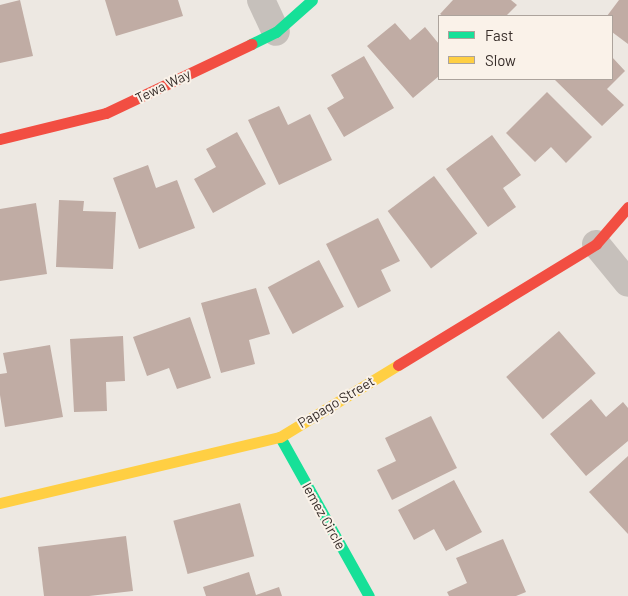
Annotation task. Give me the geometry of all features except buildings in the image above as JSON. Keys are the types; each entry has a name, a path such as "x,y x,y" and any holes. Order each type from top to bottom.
{"street":[{"path":"261,0 276,32"},
{"name":"Tewa Way","path":"0,139 106,113 276,32 312,0"},
{"name":"Papago Street","path":"0,504 280,437 596,244 628,207"},
{"path":"596,244 628,284"},
{"name":"Iemez Circle","path":"280,437 369,596"}],"traffic: fast":[{"path":"251,44 276,32 312,0"},
{"path":"280,437 369,596"}],"traffic: slow":[{"path":"0,503 280,437 398,365"}],"traffic: jam":[{"path":"0,139 106,113 251,44"},
{"path":"398,365 596,244 628,207"}]}
